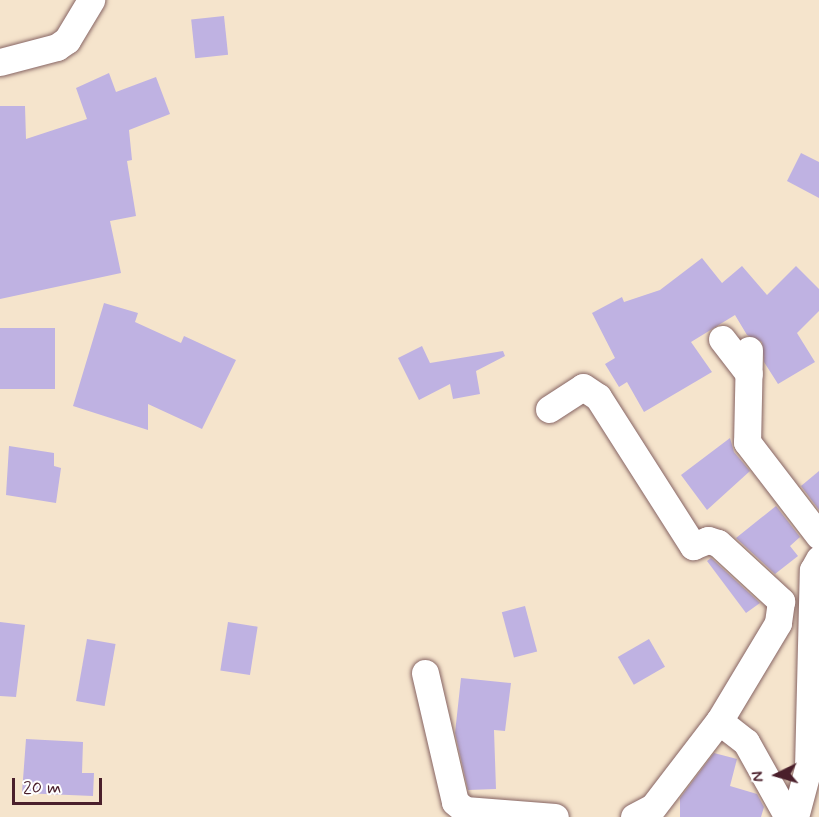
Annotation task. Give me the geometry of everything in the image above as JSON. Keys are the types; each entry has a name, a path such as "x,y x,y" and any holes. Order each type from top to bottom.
{"street":[{"path":"0,62 57,47 67,40 91,0"},
{"path":"722,339 749,362 747,442 819,536"},
{"path":"549,409 583,387 598,397 693,546 708,540 718,543 781,601 778,623 719,721 653,807 634,817"},
{"path":"774,596 806,569 816,566 815,666 808,768 795,817"},
{"path":"424,673 455,802 465,810 555,817"},
{"path":"719,721 746,742 788,817"}],"building":[{"path":"224,16 228,55 195,58 191,19"},
{"path":"109,73 116,92 156,77 170,114 129,130 132,160 127,161 136,216 110,221 121,273 0,299 0,106 25,106 26,139 87,119 76,88"},
{"path":"801,153 819,162 819,198 787,181"},
{"path":"702,258 722,283 742,266 767,295 796,266 819,289 819,311 797,333 815,362 778,384 764,362 762,342 747,335 735,315 691,342 712,372 644,412 627,382 619,387 605,364 615,358 592,313 622,297 624,302 660,290"},
{"path":"104,303 138,313 135,322 181,343 184,336 236,360 202,429 148,404 148,430 73,406"},
{"path":"0,328 55,328 55,389 0,389"},
{"path":"422,346 430,363 503,351 505,356 476,371 480,394 453,399 450,384 419,400 398,358"},
{"path":"730,438 734,452 750,471 707,510 681,475"},
{"path":"9,446 54,453 54,466 61,468 56,503 6,495"},
{"path":"819,471 819,510 801,486"},
{"path":"776,506 800,537 790,546 798,556 775,574 736,538"},
{"path":"711,558 760,603 746,613 707,561"},
{"path":"525,606 537,651 514,658 502,612"},
{"path":"0,622 25,625 16,697 0,696"},
{"path":"228,622 258,627 250,675 220,670"},
{"path":"87,639 116,644 105,706 76,701"},
{"path":"649,639 665,667 634,685 618,657"},
{"path":"461,678 511,683 505,731 494,730 496,789 468,790 455,733"},
{"path":"26,739 83,742 82,773 94,773 93,796 22,793"},
{"path":"714,753 737,759 730,786 757,794 764,807 761,817 680,817 680,798"}]}
